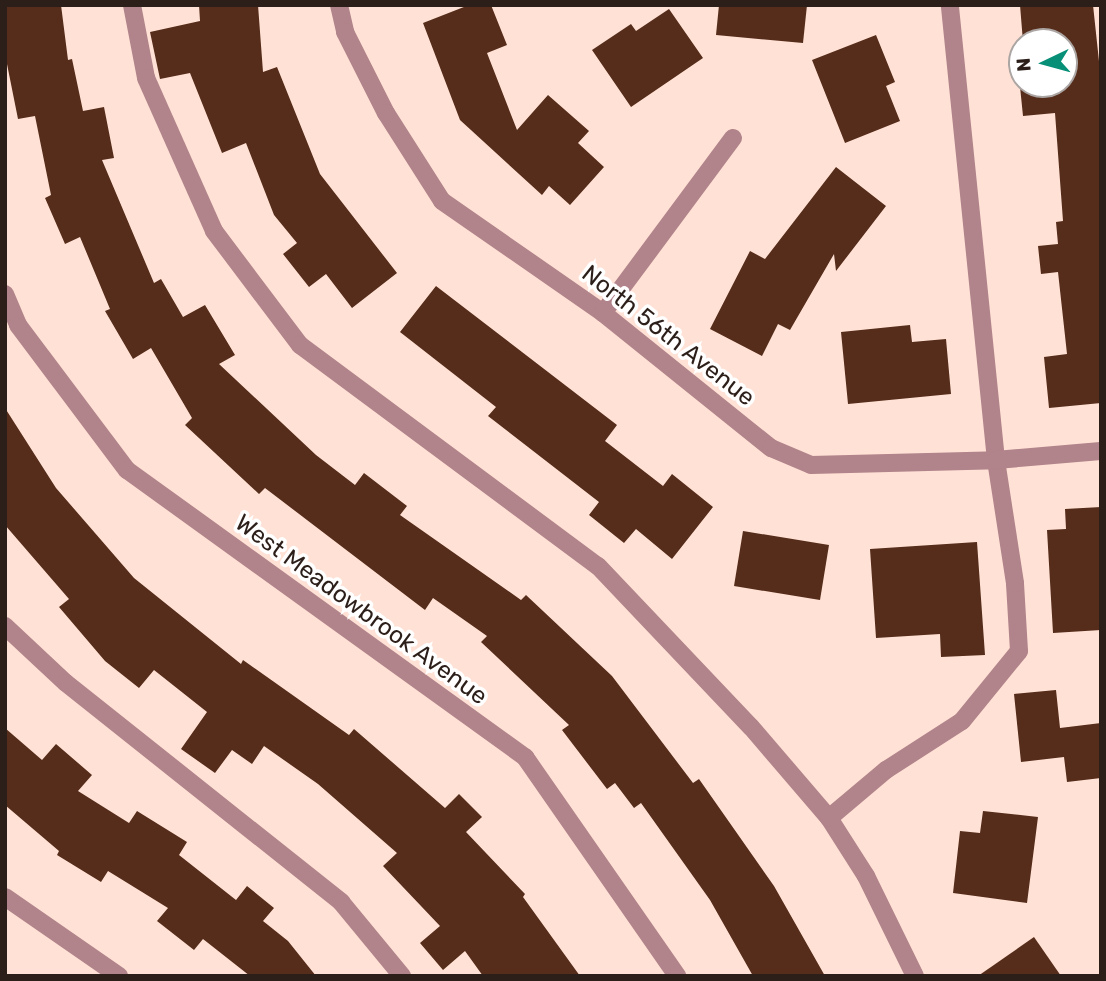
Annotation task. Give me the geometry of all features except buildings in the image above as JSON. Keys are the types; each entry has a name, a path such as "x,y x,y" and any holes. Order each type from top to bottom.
{"street":[{"path":"132,5 146,78 214,232 300,345 598,566 751,727 829,818 866,876 915,976"},
{"name":"North 56th Avenue","path":"339,5 345,32 386,113 442,201 603,313 771,448 811,465 996,460 1101,451"},
{"path":"829,818 886,771 962,721 1019,651 1015,583 996,460 950,5"},
{"path":"603,313 733,138"},
{"name":"West Meadowbrook Avenue","path":"5,294 18,325 127,470 524,757 677,976"},
{"path":"5,626 66,683 341,902 402,976"},
{"path":"5,897 119,976"}]}
